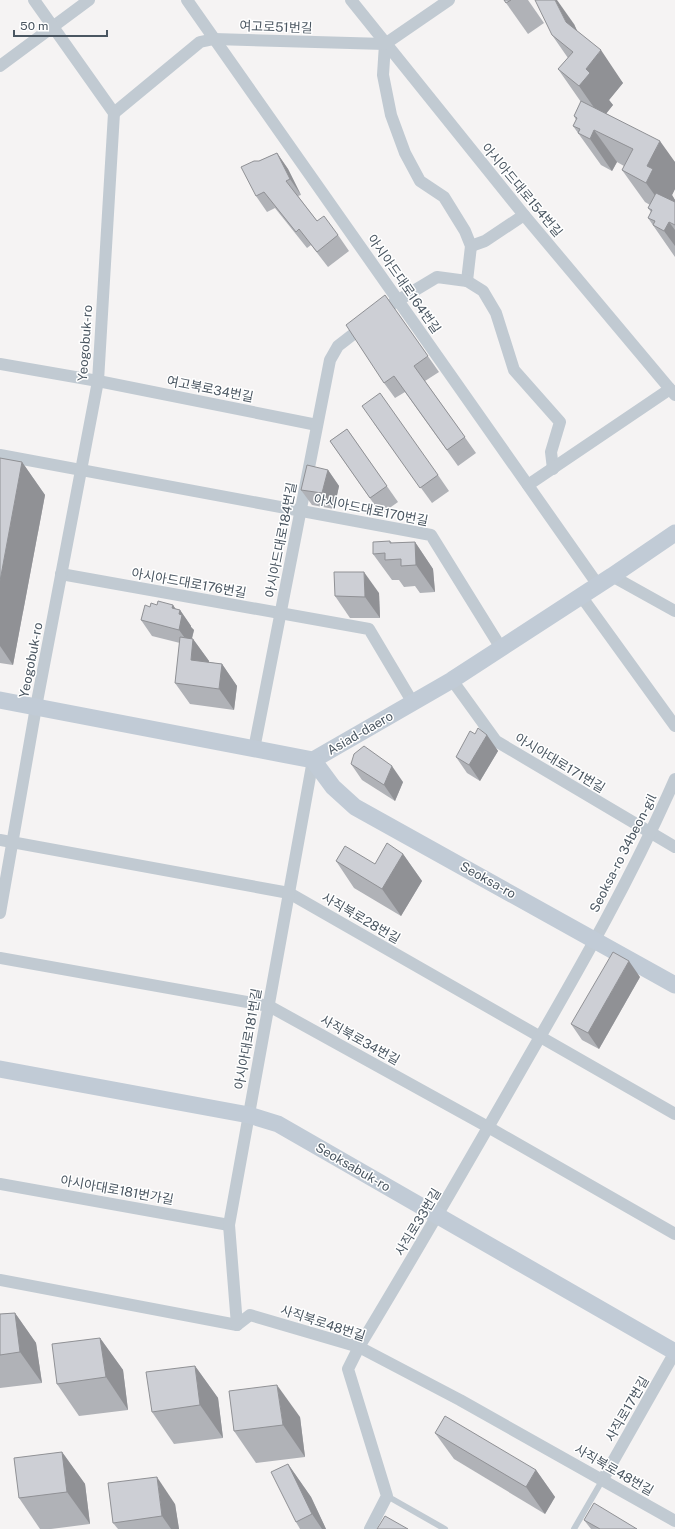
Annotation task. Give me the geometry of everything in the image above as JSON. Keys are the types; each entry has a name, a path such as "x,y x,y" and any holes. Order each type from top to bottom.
{"main road":[{"name":"Asiad-daero","path":"0,700 313,760 452,680 675,533"},
{"name":"Seoksa-ro","path":"313,760 333,787 355,807 675,985"},
{"name":"Seoksabuk-ro","path":"0,1069 249,1115 278,1124 675,1352"}],"street":[{"path":"34,0 114,113"},
{"path":"0,66 89,0"},
{"name":"아시아드대로164번길","path":"187,0 528,485 605,580"},
{"name":"아시아드대로154번길","path":"351,0 524,215 673,392"},
{"path":"449,0 385,44 383,75 391,115 405,154 420,181 444,197 465,231 472,246 467,281 483,291 496,313 514,370 560,422 551,452 553,469"},
{"name":"여고로51번길","path":"114,113 200,42 214,39 385,44"},
{"name":"Yeogobuk-ro","path":"0,912 36,707 98,381 114,113"},
{"path":"472,246 485,241 524,215"},
{"name":"아시아드대로184번길","path":"254,749 330,360 338,346 398,300 437,277 467,281"},
{"name":"여고북로34번길","path":"0,364 98,381 317,425"},
{"path":"528,485 673,392"},
{"name":"아시아드대로170번길","path":"0,455 430,535 501,648"},
{"name":"아시아드대로176번길","path":"61,574 369,629 413,703"},
{"path":"605,580 675,611"},
{"path":"580,596 675,726"},
{"name":"아시아대로171번길","path":"452,680 496,741 675,847"},
{"name":"아시아대로181번길","path":"237,1325 229,1224 313,760"},
{"name":"Seoksa-ro 34beon-gil","path":"595,940 651,833 675,779"},
{"name":"사직북로28번길","path":"0,840 289,893 675,1114"},
{"name":"사직로33번길","path":"388,1496 348,1369 359,1347 438,1216 595,940"},
{"name":"사직북로34번길","path":"0,958 269,1006 488,1127 675,1234"},
{"name":"아시아대로181번가길","path":"0,1184 229,1224"},
{"path":"0,1280 237,1325"},
{"name":"사직북로48번길","path":"237,1325 250,1314 359,1347 460,1400 603,1479 675,1521"},
{"name":"사직로17번길","path":"603,1479 675,1352"},
{"path":"370,1529 388,1496"}],"lane":[{"path":"574,1529 603,1479"},
{"path":"388,1496 445,1529"}],"building":[{"path":"504,0 511,0 506,3"},
{"path":"535,0 555,0 566,22 601,50 586,69 590,73 579,86 558,69 573,52 552,35"},
{"path":"581,101 660,141 647,166 653,169 646,183 622,170 633,149 594,130 590,139 578,133 580,129 573,126 577,118 574,116"},
{"path":"277,153 290,179 286,181 317,221 324,216 338,235 317,252 299,229 296,232 264,192 256,196 241,167"},
{"path":"656,193 675,202 675,225 669,222 664,231 653,225 655,221 648,218 652,210 648,208"},
{"path":"385,295 428,356 414,366 465,437 447,450 394,376 384,383 346,325"},
{"path":"380,393 438,475 420,488 362,406"},
{"path":"347,429 387,486 370,498 330,441"},
{"path":"0,458 22,462 0,581"},
{"path":"307,465 328,470 322,493 301,490"},
{"path":"390,541 390,543 415,542 416,565 401,566 401,559 385,560 385,553 373,554 373,542"},
{"path":"334,572 364,572 365,597 335,596"},
{"path":"158,601 173,605 172,608 180,610 179,614 182,615 179,630 141,620 145,605 150,607 151,603 157,605"},
{"path":"180,637 193,639 191,660 222,664 219,689 175,683"},
{"path":"478,728 487,735 469,765 456,757 470,731 475,734"},
{"path":"364,746 392,766 384,785 351,764 354,754"},
{"path":"387,843 403,854 382,889 336,861 345,846 375,864"},
{"path":"613,952 629,961 588,1033 571,1024"},
{"path":"15,1313 20,1352 0,1355 0,1314"},
{"path":"100,1338 106,1377 57,1384 52,1344"},
{"path":"195,1366 200,1405 152,1412 146,1372"},
{"path":"277,1385 283,1425 234,1431 229,1391"},
{"path":"445,1416 536,1470 526,1487 435,1433"},
{"path":"62,1452 67,1492 19,1498 14,1458"},
{"path":"288,1464 312,1514 296,1522 271,1472"},
{"path":"157,1477 162,1516 113,1523 108,1483"},
{"path":"594,1503 637,1529 600,1529 584,1520"},
{"path":"385,1516 408,1529 377,1529"}]}
